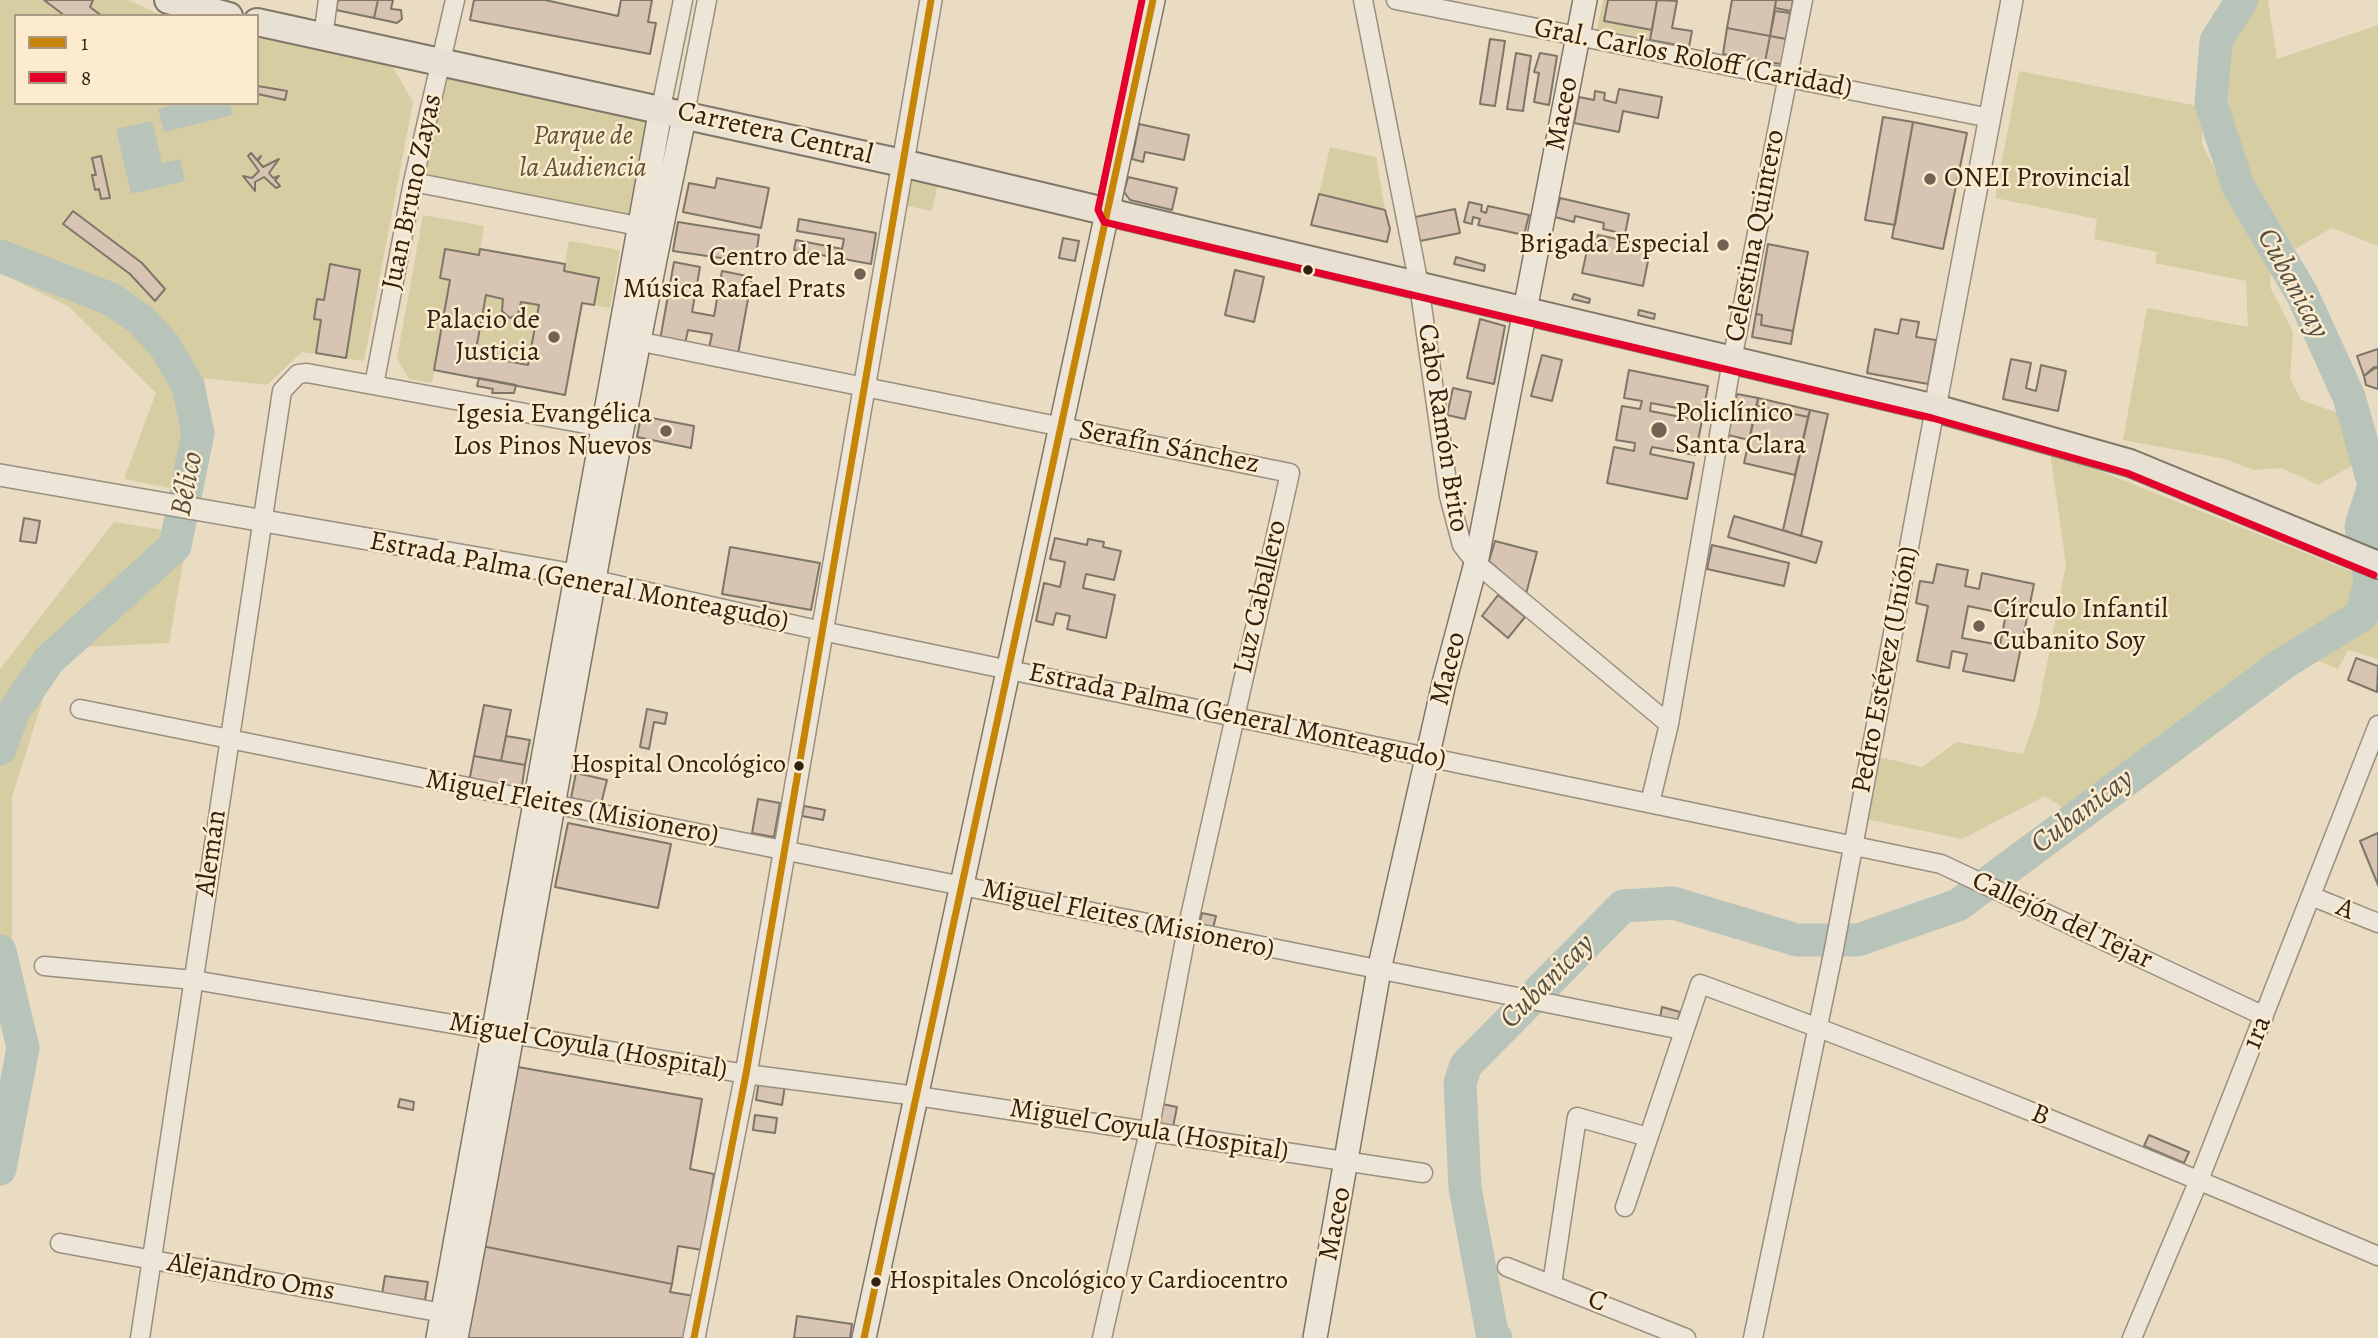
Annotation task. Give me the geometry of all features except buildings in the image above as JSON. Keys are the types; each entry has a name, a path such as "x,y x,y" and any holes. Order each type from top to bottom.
{"main road":[{"path":"168,0 221,14"},
{"path":"864,1338 1153,0"},
{"name":"Maceo","path":"1315,1338 1348,1162 1379,970 1444,683 1476,563 1585,0"},
{"name":"Carretera Central","path":"259,22 902,163 1935,408 2130,463 2378,565"},
{"path":"585,577 603,427 638,226 673,111"},
{"path":"456,1338 545,802 585,577 637,341 673,111"},
{"path":"438,1338 505,1033"}],"street":[{"path":"323,37 328,0"},
{"name":"Juan Bruno Zayas","path":"374,385 413,182 454,0"},
{"path":"673,111 683,0"},
{"path":"673,111 707,0"},
{"path":"694,1338 746,1074 931,0"},
{"name":"Cabo Ramón Brito","path":"1363,0 1419,285 1449,496 1462,545 1476,563 1668,724"},
{"name":"Gral. Carlos Roloff (Caridad)","path":"1396,0 1990,118"},
{"name":"Celestina Quintero","path":"1650,803 1668,724 1732,360 1803,0"},
{"name":"Pedro Estévez (Unión)","path":"1753,1338 1854,846 2012,0"},
{"path":"413,182 638,226"},
{"name":"Serafín Sánchez","path":"637,341 1290,472"},
{"name":"Alemán","path":"139,1338 279,400 282,391 298,374 307,373 374,385"},
{"path":"374,385 603,427"},
{"name":"Luz Caballero","path":"1102,1338 1149,1130 1186,934 1233,717 1290,472"},
{"name":"Estrada Palma (General Monteagudo)","path":"0,475 585,577 822,631 1854,846"},
{"name":"Miguel Fleites (Misionero)","path":"80,709 962,886 1186,934 1682,1030"},
{"name":"1ra","path":"2132,1338 2199,1180 2378,725"},
{"name":"Callejón del Tejar","path":"1854,846 1941,864 2264,1016"},
{"name":"A","path":"2311,896 2378,923"},
{"name":"Miguel Coyula (Hospital)","path":"44,966 194,980 746,1074 917,1096 1423,1173"},
{"name":"B","path":"1682,1030 1700,984 1818,1027 2199,1180 2378,1256"},
{"path":"1625,1207 1682,1030"},
{"path":"1552,1284 1577,1117 1648,1137"},
{"name":"Alejandro Oms","path":"60,1243 443,1312"},
{"name":"C","path":"1507,1267 1686,1338"}],"green space":[{"path":"0,0 128,0 159,14 14,14 14,105 259,105 259,37 391,64 413,102 364,361 302,352 267,385 204,378 214,437 196,493 124,479 156,393 68,306 0,273"},
{"path":"1603,0 1608,0 1604,21 1652,30 1650,40 1597,29"},
{"path":"2253,0 2268,0 2277,59 2378,25 2378,246 2332,228 2295,249 2250,175 2229,119 2227,41"},
{"path":"2019,71 2203,107 2202,144 2250,238 2271,267 2270,287 2293,332 2290,378 2301,400 2338,413 2353,441 2355,464 2318,485 2282,468 2253,470 2225,459 2123,440 2147,308 2248,327 2246,281 2155,263 2157,252 2094,239 2097,219 1995,198"},
{"name":"Parque de la Audiencia","path":"443,75 650,113 633,215 424,175"},
{"path":"1330,147 1376,157 1385,210 1319,194"},
{"path":"909,176 938,183 932,211 903,205"},
{"path":"423,215 484,226 479,255 450,280 432,383 409,379 397,358"},
{"path":"569,241 620,250 610,308 594,305 599,278 564,271"},
{"path":"486,295 503,299 502,311 510,318 518,314 521,302 539,305 528,365 475,355"},
{"path":"2050,451 2378,582 2378,659 2348,650 2338,669 2291,649 2069,812 2045,796 1962,839 1866,819 1879,757 1922,767 1957,742 2023,754 2037,715 2066,565"},
{"path":"114,522 188,534 169,643 83,647 47,686 12,797 12,944 0,942 0,669"}],"shaded area":[{"path":"172,105 230,105 233,115 164,132 158,109"},
{"path":"152,121 162,163 180,159 185,181 131,194 116,129"}],"waterway":[{"name":"Cubanicay","path":"1496,1338 1492,1333 1465,1188 1460,1083 1466,1065 1623,906 1673,903 1797,940 1858,940 1958,905 2284,663 2362,615 2370,582 2361,526 2374,485 2349,397 2302,294 2238,186 2211,104 2216,41 2242,0"},
{"name":"Bélico","path":"0,256 111,299 141,320 165,346 188,386 198,433 175,546 49,660 14,711 0,749"},
{"name":"Bélico","path":"0,951 23,1048 0,1169"}],"transit line":[{"name":"1","path":"694,1338 746,1074 931,0"},
{"name":"8","path":"1142,0 1098,210 1104,222 1932,418 2127,473 2374,575"},
{"name":"1","path":"864,1338 1153,0"}],"place":[{"name":"ONEI Provincial","path":"1930,179"},
{"name":"Brigada Especial","path":"1723,245"},
{"name":"Centro de la Música Rafael Prats","path":"860,274"},
{"name":"Palacio de Justicia","path":"554,337"},
{"name":"Policlínico Santa Clara","path":"1659,430"},
{"name":"Igesia Evangélica Los Pinos Nuevos","path":"666,431"},
{"name":"Círculo Infantil Cubanito Soy","path":"1979,626"},
{"name":"Hospital Oncológico","path":"799,766"},
{"name":"Hospitales Oncológico y Cardiocentro","path":"876,1282"}]}
